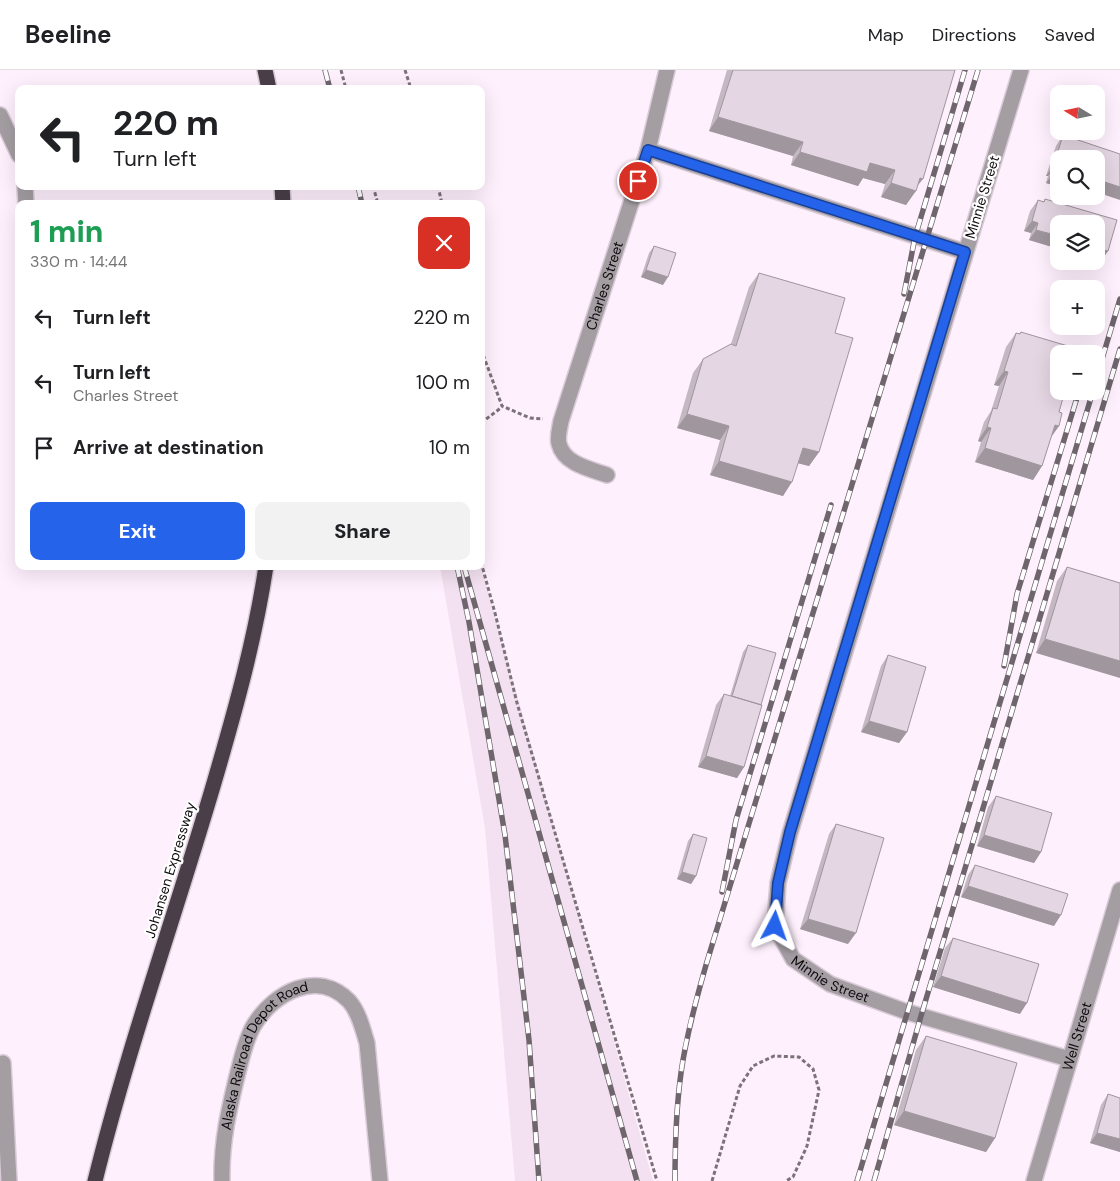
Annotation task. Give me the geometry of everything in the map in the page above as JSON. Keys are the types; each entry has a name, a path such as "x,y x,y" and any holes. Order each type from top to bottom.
{"highway":[{"path":"265,70 268,85"},
{"name":"Johansen Expressway","path":"95,1181 113,1108 237,704 250,655 265,570"}],"street":[{"name":"Charles Street","path":"607,475 584,467 565,456 558,443 561,420 648,150 667,70"},
{"name":"Minnie Street","path":"1022,70 965,252 790,832 778,883 775,926 793,959 830,984 907,1012 1069,1059"},
{"path":"0,115 15,147"},
{"path":"648,150 965,252"},
{"name":"Well Street","path":"1034,1181 1120,890"},
{"name":"Alaska Railroad Depot Road","path":"222,1181 222,1154 226,1122 243,1052 253,1026 266,1008 282,994 301,987 323,986 338,991 351,1002 361,1023 367,1043 380,1181"},
{"path":"3,1063 8,1181"}],"path":[{"path":"341,70 345,85"},
{"path":"406,70 410,85"},
{"path":"485,359 502,406 530,418 561,420"},
{"path":"485,420 502,406"},
{"path":"483,570 516,704 657,1181"},
{"path":"712,1181 740,1086 753,1066 774,1056 799,1057 813,1069 819,1090 807,1146 793,1177 786,1181"}],"shaded area":[{"path":"441,570 482,570 653,1181 515,1181 485,828"}],"building":[{"path":"733,70 955,70 923,179 920,178 916,191 891,183 895,170 870,163 867,172 800,152 803,142 718,117"},
{"path":"1062,140 1078,140 1120,154 1120,187 1105,182 1105,150 1058,150"},
{"path":"1045,199 1050,200 1050,205 1066,205 1100,215 1050,215 1050,234 1036,230 1038,223 1032,221 1038,200 1044,202"},
{"path":"1105,216 1117,220 1108,251 1105,250"},
{"path":"654,246 676,253 668,277 646,270"},
{"path":"759,273 845,298 835,333 853,338 819,452 803,448 792,482 719,461 729,426 687,414 703,359 731,344 736,346"},
{"path":"1021,332 1065,345 1050,345 1050,400 1062,400 1059,412 1062,413 1059,426 1055,425 1042,466 985,448 991,428 987,427 993,408 997,409 1008,372 1004,371 1016,333 1020,334"},
{"path":"1067,567 1120,583 1120,661 1045,639"},
{"path":"748,645 776,653 761,705 732,696"},
{"path":"888,655 926,667 907,732 869,721"},
{"path":"724,694 762,705 744,767 706,756"},
{"path":"996,796 1052,813 1041,852 984,835"},
{"path":"836,824 884,838 856,933 808,919"},
{"path":"693,834 707,838 696,876 682,872"},
{"path":"975,865 1068,894 1061,915 968,886"},
{"path":"953,938 1039,964 1027,1003 941,976"},
{"path":"926,1036 1017,1063 995,1138 904,1111"},
{"path":"1108,1094 1120,1098 1120,1139 1097,1133"}],"railway":[{"path":"325,70 329,85"},
{"path":"904,294 915,237 965,70"},
{"path":"675,1181 679,1086 692,1018 706,965 978,70"},
{"path":"359,190 361,200"},
{"path":"1105,349 1120,299"},
{"path":"874,1181 921,1016 1120,349"},
{"path":"1004,666 1017,594 1076,400"},
{"path":"857,1181 1090,400"},
{"path":"722,892 736,820 831,505"},
{"path":"458,570 469,622 505,835 529,1040 539,1181"},
{"path":"465,570 637,1181"}],"route":[{"path":"638,181 648,150 965,252 790,832 778,883 775,926"}]}
